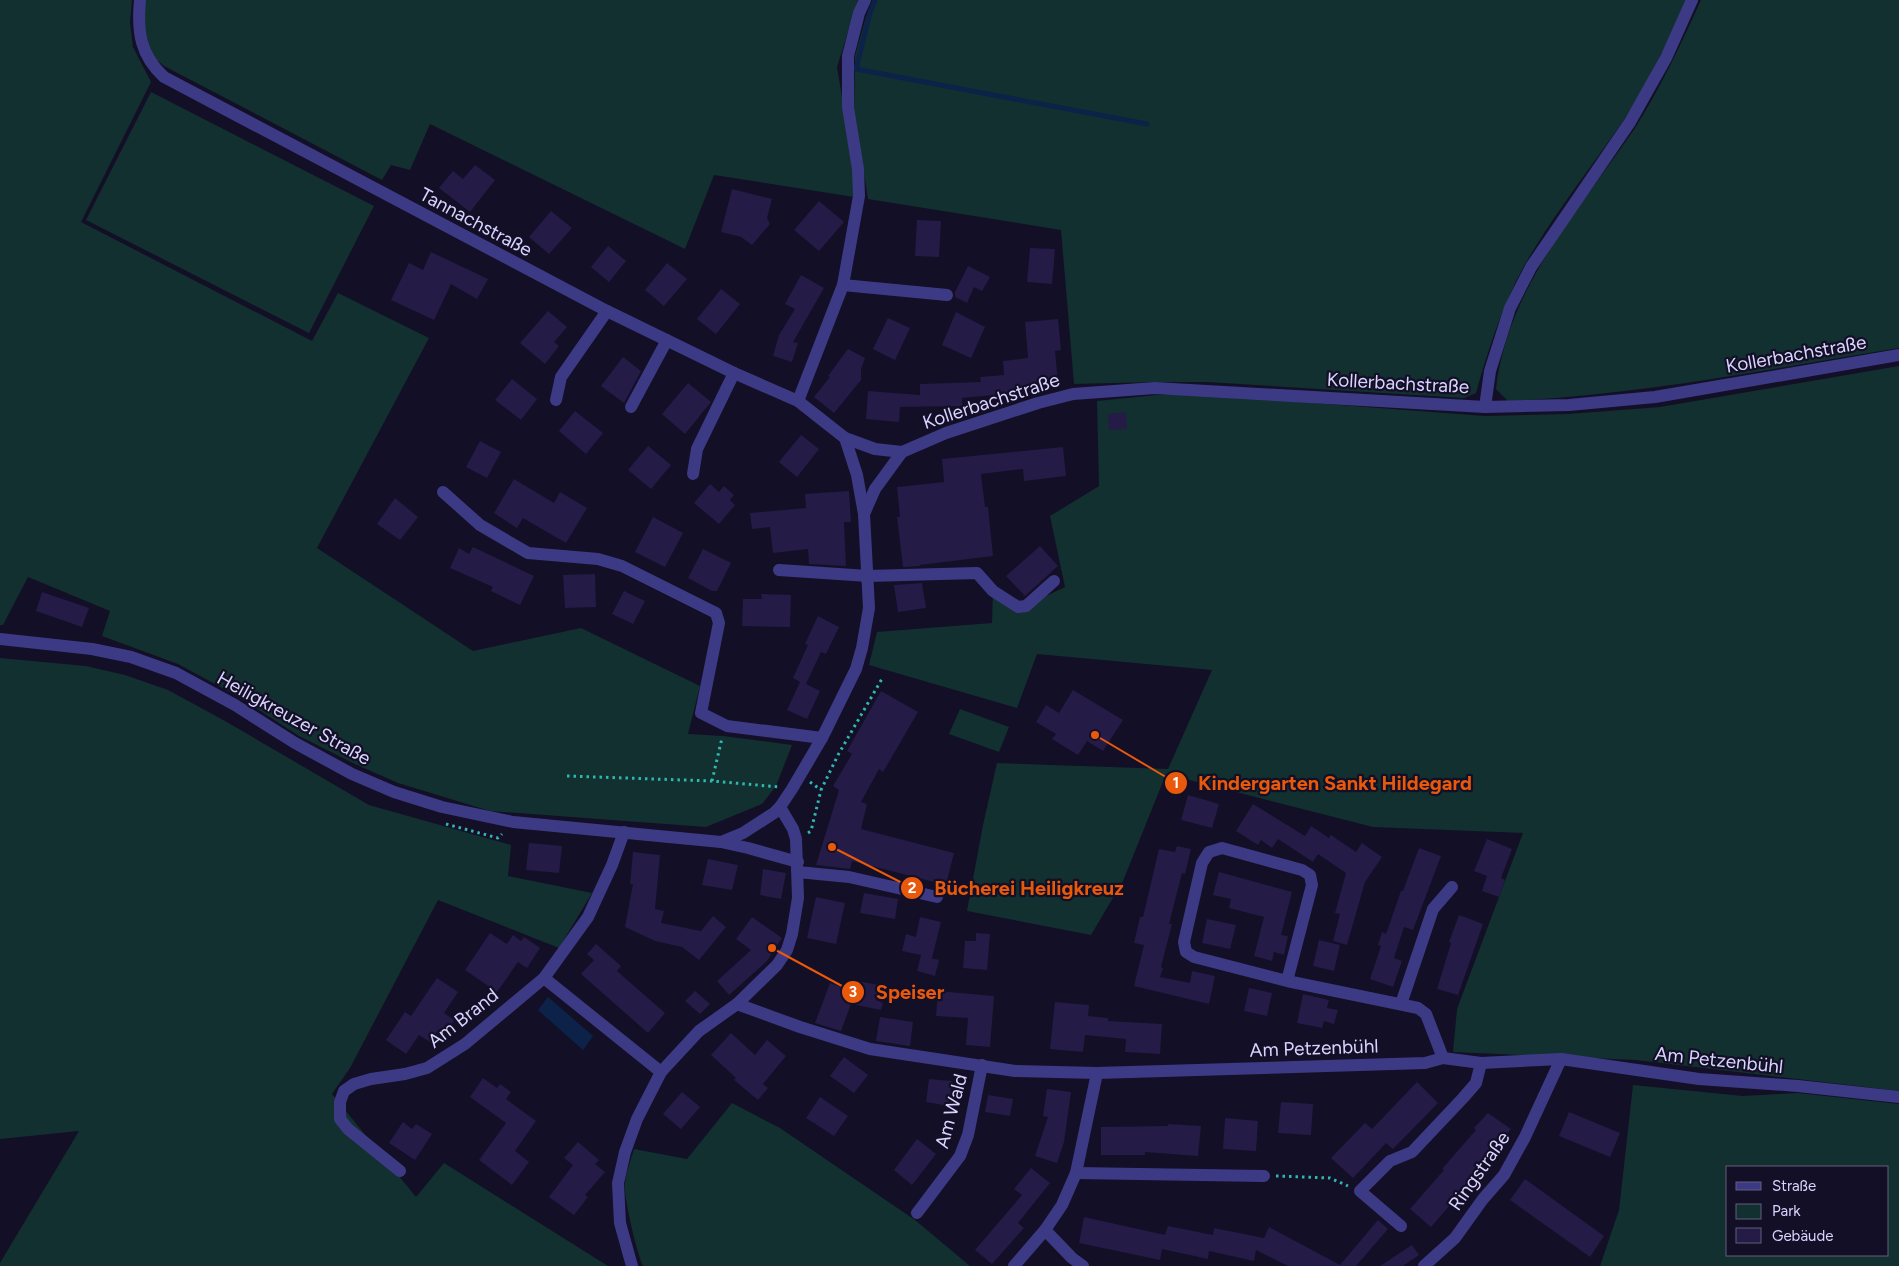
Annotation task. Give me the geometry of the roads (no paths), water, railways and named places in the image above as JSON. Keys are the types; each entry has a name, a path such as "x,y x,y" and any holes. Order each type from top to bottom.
{"street":[{"name":"Tannachstraße","path":"140,0 141,43 153,67 164,77 607,311 734,373 798,401 845,438 875,449 902,452"},
{"path":"798,401 843,285 859,196 858,168 848,107 848,56 864,0"},
{"path":"1485,407 1490,371 1510,308 1531,267 1630,122 1666,58 1692,0"},
{"path":"843,285 947,295"},
{"path":"556,400 561,377 607,311"},
{"path":"631,407 667,340"},
{"name":"Kollerbachstraße","path":"902,452 946,433 1038,403 1073,394 1154,388 1485,407 1569,405 1655,397 1899,355"},
{"path":"693,474 697,449 734,373"},
{"path":"845,438 857,475 864,514"},
{"name":"Heiligkreuzer Straße","path":"721,842 743,834 780,807 822,738 856,669 869,608 864,514 876,489 902,452"},
{"path":"443,492 480,525 528,553 598,559 622,566 716,613 719,622 701,713 727,726 822,738"},
{"path":"779,570 868,576 977,573 993,591 1018,607 1026,606 1054,580"},
{"name":"Heiligkreuzer Straße","path":"0,639 92,649 130,657 176,673 235,705 294,743 352,774 394,792 442,807 513,822 721,842 748,848 798,867 937,897"},
{"path":"632,1266 620,1222 618,1183 625,1152 637,1119 661,1072 698,1032 737,1004 777,964 786,950 796,916 798,867 796,839 780,807"},
{"name":"Am Brand","path":"400,1171 348,1129 340,1119 340,1102 344,1091 354,1084 371,1078 405,1074 427,1068 465,1044 544,978 588,917 612,865 624,832"},
{"path":"1287,981 1312,885 1310,875 1302,870 1222,848 1209,852 1202,863 1184,942 1186,952 1194,957 1287,981 1418,1008 1426,1014 1443,1058"},
{"path":"1401,1004 1433,909 1452,887"},
{"path":"544,978 661,1072"},
{"name":"Am Petzenbühl","path":"737,1004 800,1027 870,1049 1015,1071 1097,1073 1425,1063 1443,1058 1481,1063 1561,1060 1699,1079 1798,1086 1899,1097"},
{"name":"Ringstraße","path":"1429,1265 1455,1238 1483,1199 1504,1175 1525,1137 1561,1060"},
{"path":"1401,1226 1360,1191 1390,1161 1412,1152 1464,1098 1476,1083 1481,1063"},
{"name":"Am Wald","path":"918,1213 960,1156 968,1135 982,1065"},
{"path":"1014,1266 1046,1230 1062,1205 1076,1173 1097,1073"},
{"path":"1076,1173 1264,1176"},
{"path":"1046,1230 1072,1258 1083,1266"}],"water":[{"path":"548,997 593,1036 583,1050 538,1010"}],"waterway":[{"path":"875,0 856,69 1147,124"}],"place":[{"name":"Kindergarten Sankt Hildegard","path":"1095,735"},
{"name":"Bücherei Heiligkreuz","path":"832,847"},
{"name":"Speiser","path":"772,948"}]}
